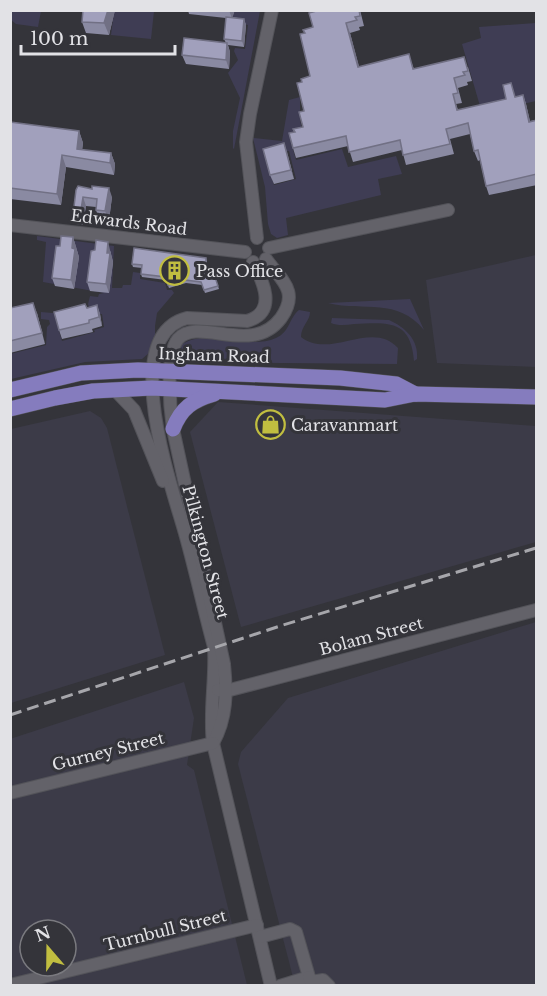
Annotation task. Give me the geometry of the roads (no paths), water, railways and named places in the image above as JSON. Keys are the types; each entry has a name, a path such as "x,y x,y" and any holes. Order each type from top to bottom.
{"main road":[{"name":"Ingham Road","path":"10,390 81,373 109,370 154,370 340,378 396,384 415,394"},
{"name":"Ingham Road","path":"10,409 75,393 152,388 386,400 415,394 537,397"},
{"path":"173,429 180,414 191,402 222,391"}],"street":[{"path":"257,238 246,142 272,10"},
{"path":"267,253 448,210"},
{"name":"Edwards Road","path":"10,225 245,252"},
{"path":"257,238 265,241 267,253 262,261 253,262 249,260 245,252 247,244 257,238"},
{"name":"Pilkington Street","path":"267,253 290,296 286,309 277,323 263,333 253,335 202,332 185,334 175,344 170,371 170,388 173,429 222,644 220,690 211,724 213,743 272,986"},
{"name":"Pilkington Street","path":"220,690 214,647 157,435 152,388 159,344 164,334 179,321 188,318 241,322 251,320 262,309 266,297 265,289 253,262"},
{"path":"114,389 134,410 186,537"},
{"name":"Bolam Street","path":"220,690 537,610"},
{"name":"Gurney Street","path":"10,793 213,743"},
{"name":"Turnbull Street","path":"10,985 258,931 290,929 296,932 309,977"},
{"path":"279,986 309,977 311,982 323,980 328,986"}],"railway":[{"path":"10,715 280,626 536,548"}],"place":[{"name":"Pass Office","path":"175,271"},
{"name":"Caravanmart","path":"270,425"}]}
